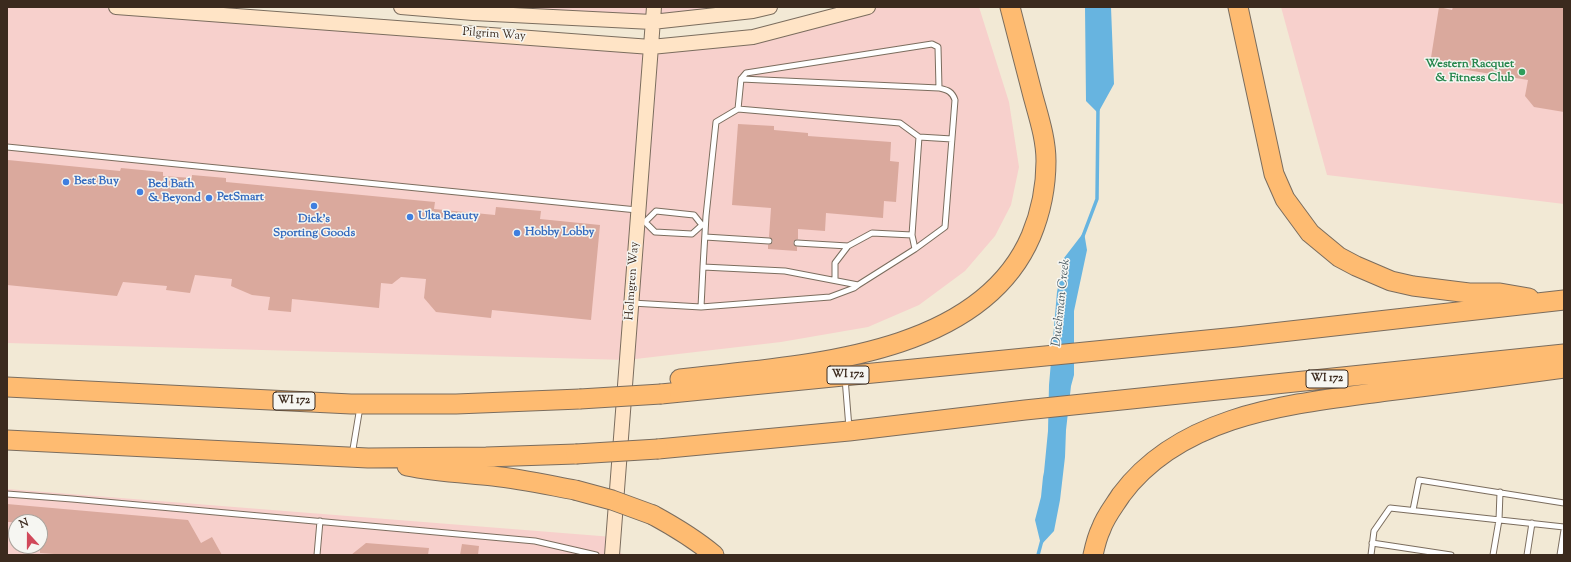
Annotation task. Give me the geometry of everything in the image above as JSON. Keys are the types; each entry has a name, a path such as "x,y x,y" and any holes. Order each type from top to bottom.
{"highway":[{"path":"662,388 868,352 913,337 948,322 994,290 1007,276 1024,252 1036,223 1044,194 1046,162 1042,131 1010,7"},
{"path":"1241,11 1274,174 1285,199 1310,233 1339,257 1391,280 1437,290 1469,293 1500,293 1560,301"},
{"name":"WI 172","path":"7,387 360,404 456,404 586,398 662,388 845,375 1100,351 1560,301"},
{"name":"WI 172","path":"7,440 360,458 486,457 576,454 658,449 849,431 1026,410 1564,354"},
{"path":"1093,555 1101,529 1113,506 1132,481 1155,460 1185,439 1222,424 1245,416 1303,402 1564,368"},
{"path":"360,458 430,471 493,476 576,490 612,500 653,515 676,527 700,543 714,555"}],"street":[{"name":"Pilgrim Way","path":"116,7 651,47 753,37 868,7"},
{"name":"Pilgrim Way","path":"401,7 473,13 652,22 753,11 770,7"},
{"name":"Holmgren Way","path":"612,555 631,303 641,218 654,7"}],"lane":[{"path":"738,109 741,79 746,73 932,44 938,47 938,88"},
{"path":"631,303 701,307 830,297 854,288 858,284 915,249 945,227 955,100 953,94 949,90 938,88 741,79"},
{"path":"701,307 705,237 716,122 738,109 900,123 919,137 952,139"},
{"path":"915,249 912,234 919,137"},
{"path":"7,147 641,218 656,211 694,215 702,225 692,234 655,232 641,218"},
{"path":"835,280 835,263 848,246 872,233 912,234"},
{"path":"705,237 769,241"},
{"path":"797,243 848,246"},
{"path":"703,267 785,271 858,284"},
{"path":"845,375 849,431"},
{"path":"360,404 360,458"},
{"path":"1412,510 1419,480 1564,503"},
{"path":"1493,555 1499,520 1500,492"},
{"path":"7,494 72,498 535,541 596,555"},
{"path":"1370,555 1374,531 1390,508 1564,526"},
{"path":"317,555 320,521"},
{"path":"1527,555 1532,523"},
{"path":"1560,555 1564,530"},
{"path":"1372,543 1451,555"}],"shaded area":[{"path":"7,7 116,7 651,47 753,37 868,7 979,7 1009,102 1019,167 1011,205 995,236 965,271 919,305 868,327 781,342 627,360 7,343"},
{"path":"401,7 770,7 652,22"},
{"path":"1281,7 1564,7 1564,204 1327,175"},
{"path":"7,489 613,537 612,551 627,555 7,555"}],"water":[{"path":"1085,7 1111,7 1114,84 1098,113 1086,101"},
{"path":"1084,232 1087,250 1074,311 1074,375 1071,386 1066,430 1065,457 1060,500 1054,531 1041,545 1035,520 1041,497 1048,431 1049,385 1057,292 1064,258"}],"building":[{"name":"Western Racquet & Fitness Club","path":"1439,7 1452,10 1453,7 1564,7 1564,112 1534,107 1525,96 1528,80 1430,64"},
{"path":"738,124 774,126 774,130 808,133 808,136 891,142 890,161 899,162 896,202 884,201 883,218 826,213 825,231 798,229 798,239 793,242 797,247 797,251 768,249 768,245 773,242 769,237 771,208 732,205"},
{"path":"8,160 120,171 121,168 163,172 163,176 192,178 192,175 226,178 226,182 435,202 434,209 495,215 496,207 541,211 540,219 600,225 591,320 492,310 491,318 436,312 424,298 426,279 401,277 392,284 381,283 379,308 292,299 291,312 268,310 270,297 252,295 231,286 232,279 195,275 190,293 166,290 167,286 123,282 117,296 7,285"},
{"path":"7,504 188,520 201,543 212,537 222,555 68,555 48,554 48,514 8,514 7,522"},
{"path":"366,543 429,548 428,555 351,555"},
{"path":"462,544 479,546 478,555 460,555"}],"waterway":[{"name":"Dutchman Creek","path":"1083,236 1097,199 1098,109"},
{"name":"Dutchman Creek","path":"1038,555 1042,540"}],"place":[{"name":"Western Racquet & Fitness Club","path":"1522,72"},
{"name":"Best Buy","path":"66,182"},
{"name":"Bed Bath & Beyond","path":"140,192"},
{"name":"PetSmart","path":"209,198"},
{"name":"Dick's Sporting Goods","path":"314,206"},
{"name":"Ulta Beauty","path":"410,217"},
{"name":"Hobby Lobby","path":"517,233"}]}
